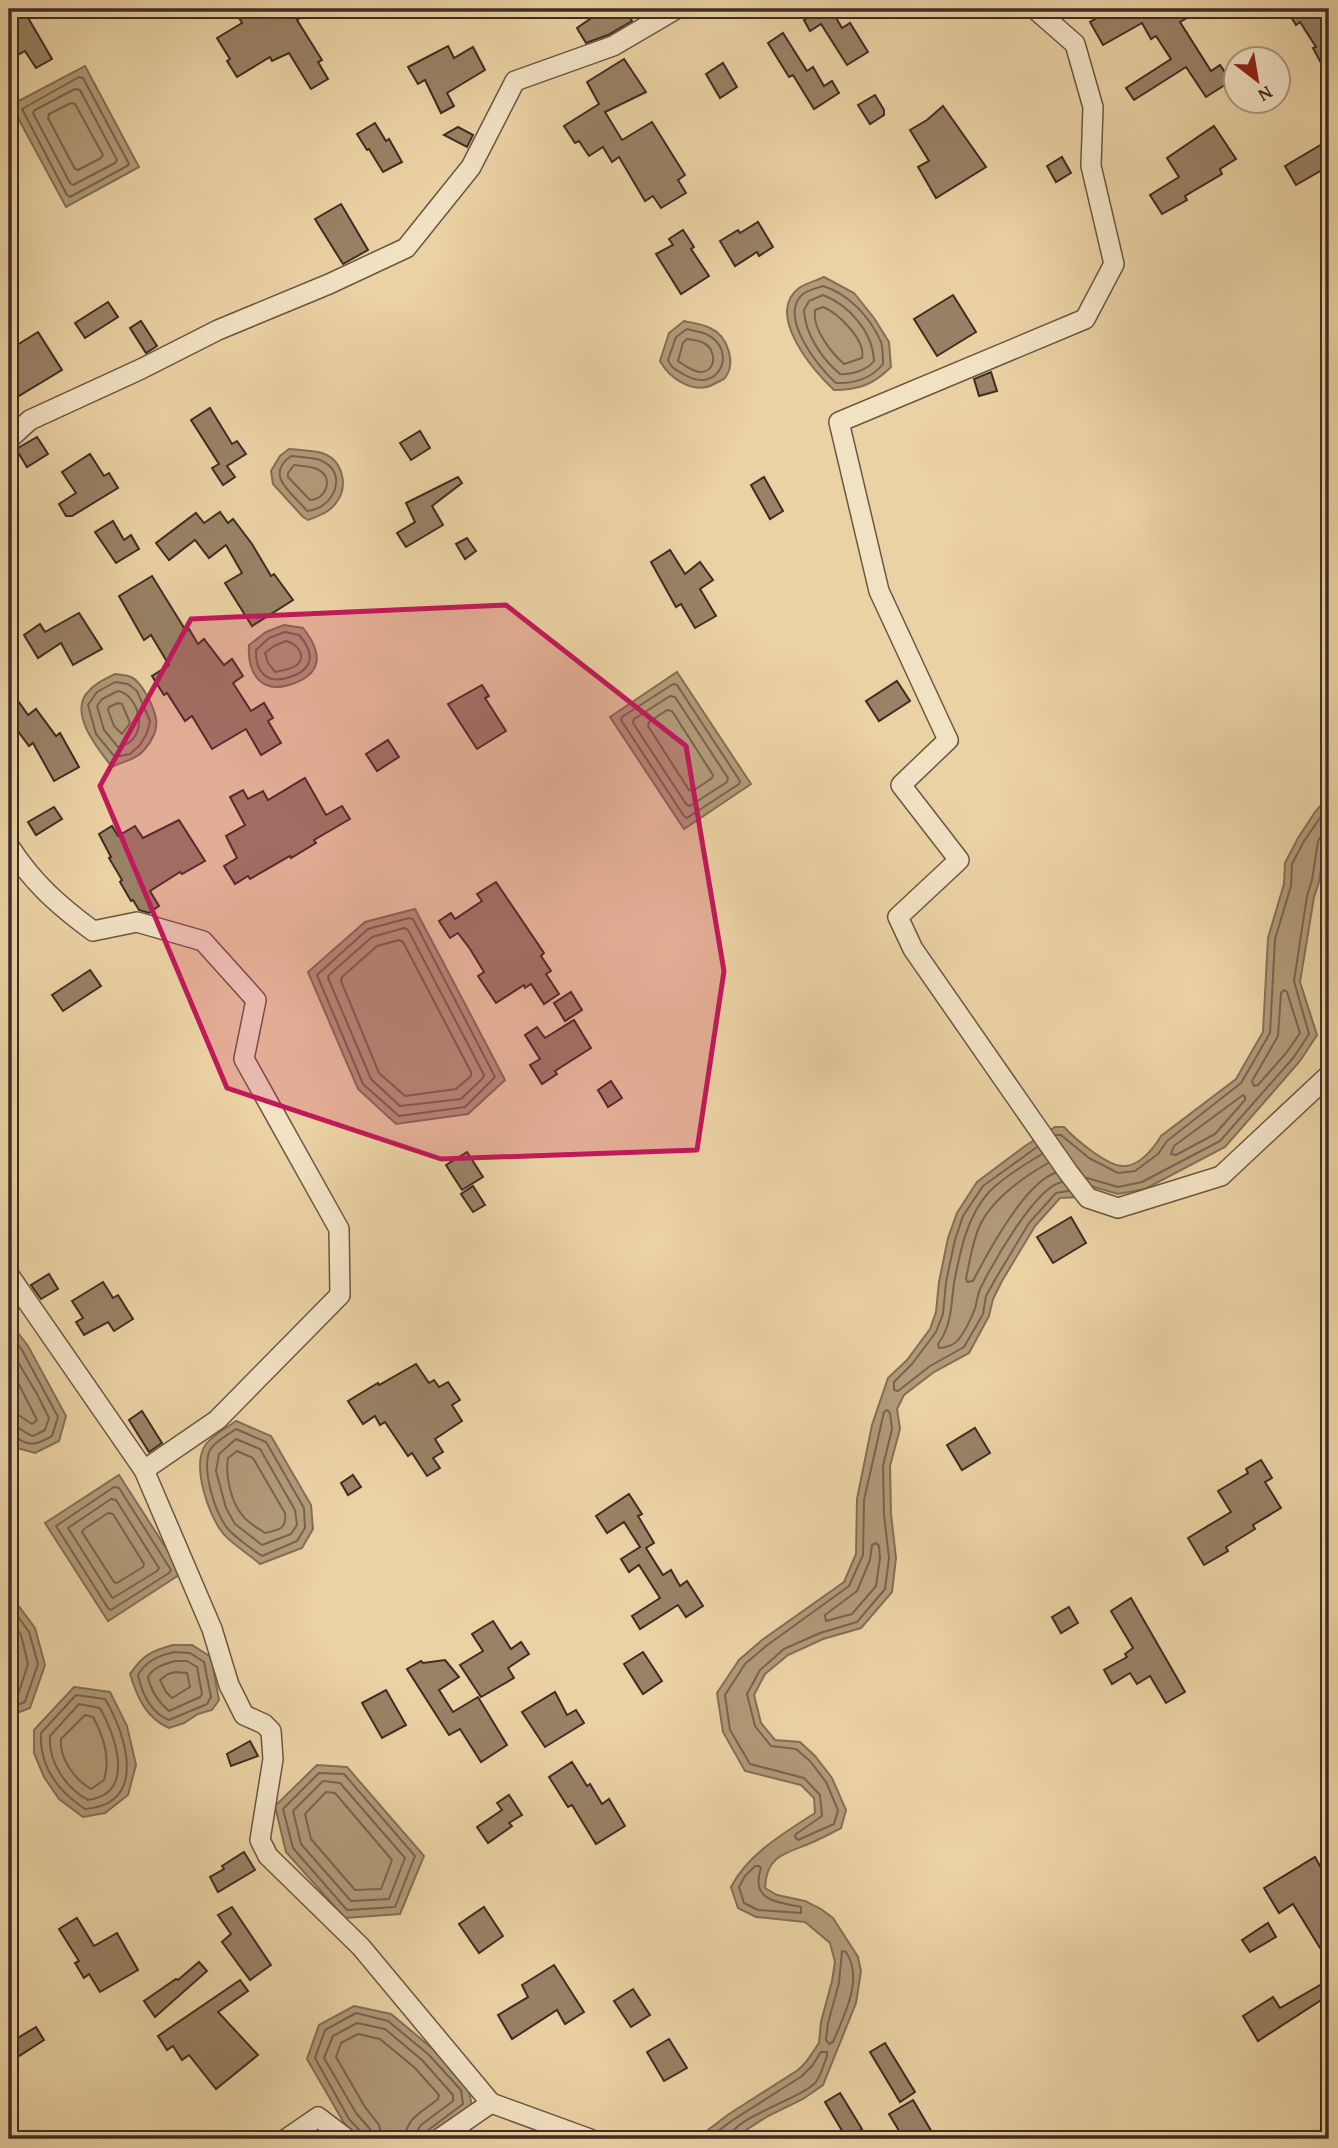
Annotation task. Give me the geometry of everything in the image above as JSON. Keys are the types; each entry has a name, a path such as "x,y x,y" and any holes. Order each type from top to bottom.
{"street":[{"path":"9,439 30,420 218,331 406,248 471,167 515,81 613,46 676,9"},
{"path":"1035,9 1075,44 1093,107 1091,166 1114,264 1085,319 839,422 879,591 948,740 901,785 959,860 898,917 913,949 1088,1198 1118,1208 1221,1176 1329,1075"},
{"path":"9,846 21,864 56,903 93,931 137,922 203,942 256,1000 244,1059 340,1228 340,1294 217,1420 144,1470"},
{"path":"9,1275 144,1470 212,1629 229,1685 244,1715 264,1724 271,1731 273,1759 260,1840 268,1856 361,1947 491,2103 590,2139"},
{"path":"439,2139 491,2103"},
{"path":"286,2139 318,2117 347,2139"}],"highlighted area":[{"path":"506,605 686,746 724,971 697,1150 441,1159 227,1088 100,786 191,619"}],"water":[{"path":"85,66 139,167 66,207 11,105"},
{"path":"824,277 854,293 889,342 891,367 865,385 834,390 805,356 790,327 787,312 790,299 799,288"},
{"path":"684,321 707,327 722,337 730,358 728,373 724,379 699,388 676,379 664,368 660,361 669,333"},
{"path":"289,449 329,456 342,474 342,489 336,503 327,511 308,520 273,484 271,471 280,456"},
{"path":"284,625 303,628 314,645 317,661 310,674 302,679 281,687 272,687 258,680 254,673 249,645 266,632"},
{"path":"677,672 751,784 684,829 610,717"},
{"path":"115,674 131,677 139,684 150,702 156,723 152,739 141,753 112,767 88,732 81,711 87,693"},
{"path":"1329,796 1329,838 1325,843 1314,897 1300,982 1317,1035 1300,1061 1225,1147 1145,1189 1118,1194 1087,1185 1079,1197 1060,1198 1035,1226 1002,1281 993,1299 989,1316 969,1353 934,1372 904,1395 897,1409 900,1429 890,1466 891,1514 896,1558 892,1592 861,1628 823,1639 788,1655 765,1674 754,1695 761,1723 775,1740 800,1742 815,1756 832,1778 846,1810 841,1828 777,1859 768,1870 765,1888 777,1895 805,1901 833,1918 858,1957 861,1971 856,2003 823,2085 732,2139 696,2139 806,2062 819,2043 821,2022 835,1962 830,1943 805,1922 756,1917 738,1908 731,1887 738,1875 768,1845 815,1813 814,1798 801,1785 745,1771 723,1732 717,1693 739,1660 762,1640 844,1582 856,1554 857,1499 872,1425 888,1378 907,1360 930,1329 936,1312 948,1238 957,1213 977,1182 1055,1127 1064,1127 1083,1145 1109,1162 1123,1166 1135,1163 1150,1151 1161,1136 1236,1079 1263,1032 1268,938 1284,884 1285,863 1315,812"},
{"path":"415,909 505,1080 468,1114 396,1124 358,1089 308,972 365,922"},
{"path":"9,1321 28,1346 66,1416 59,1441 35,1453 17,1448 9,1437"},
{"path":"236,1421 271,1436 311,1505 313,1529 302,1548 260,1564 222,1532 211,1513 203,1489 200,1464 206,1444"},
{"path":"119,1475 182,1573 108,1621 45,1523"},
{"path":"9,1593 35,1628 45,1665 30,1708 9,1716"},
{"path":"173,1645 192,1645 211,1657 219,1700 212,1710 169,1728 148,1713 130,1674 148,1655"},
{"path":"74,1687 110,1692 127,1726 136,1765 128,1795 105,1813 83,1817 59,1799 44,1777 34,1753 34,1730"},
{"path":"317,1765 347,1767 424,1856 400,1914 345,1918 286,1852 275,1806"},
{"path":"354,2006 391,2014 433,2049 468,2087 472,2106 427,2139 358,2139 344,2123 307,2059 319,2025"}],"building":[{"path":"9,9 19,9 24,17 27,16 52,59 36,68 25,51 9,60"},
{"path":"234,9 315,9 297,20 322,60 318,62 328,79 311,89 289,53 272,61 270,57 237,77 217,38 242,23"},
{"path":"604,9 625,9 632,21 608,35 586,43 577,28"},
{"path":"812,9 846,9 835,16 842,28 850,23 868,52 847,65 821,24 810,31 804,20 815,13"},
{"path":"1113,9 1203,9 1180,22 1211,71 1220,65 1222,68 1222,87 1206,97 1186,67 1134,100 1126,88 1171,59 1156,36 1151,39 1142,23 1103,45 1090,22"},
{"path":"1286,9 1321,9 1318,10 1321,16 1329,11 1329,78 1313,48 1316,47 1300,22 1296,25"},
{"path":"783,33 807,71 813,67 824,86 832,81 839,93 814,109 793,75 789,77 768,43"},
{"path":"448,46 454,58 473,47 485,70 447,93 454,106 441,113 425,80 418,84 408,67"},
{"path":"624,59 646,92 605,112 622,140 652,122 685,175 678,180 686,193 661,208 653,196 645,201 619,157 612,162 603,147 589,156 579,141 575,143 564,126 599,104 587,82"},
{"path":"723,63 737,87 720,98 706,74"},
{"path":"875,95 884,115 870,124 858,105"},
{"path":"943,106 986,167 936,198 918,167 929,161 910,130"},
{"path":"375,123 386,141 389,139 402,162 383,172 357,134"},
{"path":"1214,126 1236,159 1220,169 1222,174 1185,196 1187,200 1162,214 1150,195 1179,177 1167,158"},
{"path":"458,127 473,135 467,147 444,135"},
{"path":"1329,140 1329,166 1296,185 1285,166"},
{"path":"1062,157 1071,173 1056,182 1047,166"},
{"path":"341,204 368,250 343,264 315,219"},
{"path":"758,222 773,247 759,256 757,252 735,266 720,241"},
{"path":"683,230 694,247 691,249 709,276 681,294 656,254 673,245 669,239"},
{"path":"953,295 976,332 937,356 914,319"},
{"path":"108,302 118,317 85,338 75,323"},
{"path":"141,321 157,346 146,353 130,328"},
{"path":"38,332 62,370 17,397 9,383 9,350"},
{"path":"991,372 997,391 979,396 974,379"},
{"path":"210,408 232,444 237,441 246,454 227,466 235,477 223,485 212,468 219,464 191,420"},
{"path":"420,431 430,448 411,460 400,443"},
{"path":"37,437 48,454 27,467 16,449"},
{"path":"90,454 104,476 109,473 118,488 72,516 66,516 59,504 76,493 62,472"},
{"path":"458,477 462,483 432,506 443,525 406,547 397,533 415,522 406,503"},
{"path":"764,477 783,511 770,519 751,485"},
{"path":"220,512 228,523 233,519 271,576 274,574 293,600 252,626 225,583 242,573 226,545 209,558 195,540 169,560 156,543 196,513 204,523"},
{"path":"113,521 124,540 131,535 139,549 116,563 95,532"},
{"path":"467,538 476,551 465,559 456,544"},
{"path":"670,550 685,574 700,562 713,580 700,589 716,616 695,628 681,604 676,607 651,562"},
{"path":"152,576 186,631 189,629 198,644 204,639 224,665 232,659 243,676 233,683 251,711 264,703 273,718 268,721 281,743 261,755 246,729 212,749 192,716 185,721 167,693 164,695 152,676 169,665 151,635 144,640 119,596"},
{"path":"79,613 102,649 73,665 61,643 38,658 24,635 40,624 45,632"},
{"path":"897,681 910,701 879,721 866,701"},
{"path":"482,685 489,696 485,698 506,731 477,749 448,704"},
{"path":"9,688 28,715 36,709 56,736 60,733 79,767 54,781 33,743 29,746 9,719"},
{"path":"388,740 399,757 377,771 366,754"},
{"path":"305,778 326,815 342,806 350,819 314,840 316,843 291,858 290,856 250,879 248,876 235,884 224,866 237,858 226,836 245,825 230,797 243,790 248,799 263,791 268,800"},
{"path":"54,807 62,819 36,835 28,822"},
{"path":"179,820 205,861 182,874 180,872 150,891 159,906 149,913 139,910 120,882 122,880 99,834 112,826 118,836 135,826 143,838"},
{"path":"496,882 544,953 541,956 551,971 546,974 559,994 544,1004 531,984 525,988 524,985 496,1003 478,976 484,972 470,949 458,933 450,938 439,921 451,913 455,919 482,901 477,894"},
{"path":"90,970 101,986 63,1011 52,995"},
{"path":"571,992 582,1010 565,1021 554,1003"},
{"path":"574,1020 591,1048 555,1071 557,1074 542,1084 530,1065 540,1059 525,1035 537,1027 545,1038"},
{"path":"611,1081 622,1098 608,1107 598,1090"},
{"path":"467,1152 483,1177 462,1190 446,1165"},
{"path":"473,1186 485,1205 473,1212 461,1194"},
{"path":"1071,1217 1086,1243 1053,1263 1037,1237"},
{"path":"49,1274 58,1289 41,1299 31,1285"},
{"path":"103,1282 113,1298 118,1295 133,1319 114,1331 108,1322 84,1335 76,1322 83,1318 72,1301"},
{"path":"416,1364 429,1383 434,1380 439,1387 448,1382 460,1400 452,1405 462,1421 435,1439 443,1452 433,1458 440,1468 427,1476 412,1453 408,1456 385,1422 380,1425 375,1416 363,1424 348,1401"},
{"path":"142,1411 162,1443 149,1452 129,1420"},
{"path":"975,1428 990,1453 962,1470 947,1445"},
{"path":"1261,1460 1272,1478 1265,1482 1281,1508 1253,1525 1255,1529 1226,1547 1228,1551 1204,1565 1188,1538 1231,1512 1218,1491 1248,1473 1246,1469"},
{"path":"353,1475 361,1487 348,1495 341,1483"},
{"path":"629,1494 642,1514 638,1516 654,1543 646,1548 663,1575 671,1570 680,1586 687,1581 703,1606 686,1617 678,1605 640,1629 632,1616 660,1598 639,1565 629,1572 621,1559 640,1547 624,1522 607,1533 596,1516"},
{"path":"1131,1598 1185,1692 1166,1703 1150,1676 1137,1684 1130,1673 1112,1684 1104,1670 1127,1657 1125,1654 1133,1648 1111,1611"},
{"path":"1069,1607 1078,1623 1061,1633 1052,1617"},
{"path":"493,1621 511,1649 521,1642 529,1654 508,1668 514,1678 481,1697 460,1665 483,1651 472,1634"},
{"path":"643,1652 662,1681 643,1694 624,1664"},
{"path":"445,1660 459,1677 439,1690 453,1712 478,1697 507,1745 481,1762 460,1729 449,1735 407,1669 421,1661"},
{"path":"386,1690 406,1725 382,1738 362,1703"},
{"path":"555,1692 567,1715 576,1710 584,1723 545,1747 522,1712"},
{"path":"250,1741 258,1756 231,1766 227,1754"},
{"path":"572,1762 602,1804 609,1799 625,1826 596,1844 572,1805 568,1807 549,1777"},
{"path":"509,1795 522,1815 509,1823 512,1826 488,1843 477,1827 502,1810 497,1803"},
{"path":"244,1852 255,1870 218,1892 210,1877"},
{"path":"1315,1857 1329,1882 1329,1943 1320,1948 1293,1904 1279,1913 1264,1888"},
{"path":"232,1907 271,1965 250,1980 222,1942 231,1934 218,1915"},
{"path":"484,1907 503,1936 479,1953 459,1924"},
{"path":"77,1918 94,1946 117,1933 138,1970 100,1992 89,1974 84,1978 75,1963 79,1961 59,1929"},
{"path":"1268,1923 1276,1937 1250,1952 1242,1940"},
{"path":"199,1962 207,1971 155,2017 144,2001 178,1980"},
{"path":"554,1965 584,2012 565,2024 557,2010 512,2039 498,2015 528,1997 522,1985"},
{"path":"240,1980 248,1991 218,2012 258,2055 216,2089 189,2055 182,2060 173,2046 167,2050 158,2036"},
{"path":"1329,1980 1329,1995 1258,2041 1243,2016 1273,1997 1280,2008"},
{"path":"633,1989 650,2015 631,2027 614,2001"},
{"path":"36,2027 44,2040 19,2056 11,2042"},
{"path":"669,2039 687,2068 664,2081 647,2052"},
{"path":"885,2043 915,2092 900,2102 870,2052"},
{"path":"840,2093 862,2129 847,2139 825,2102"},
{"path":"913,2100 936,2139 904,2139 889,2114"}]}
